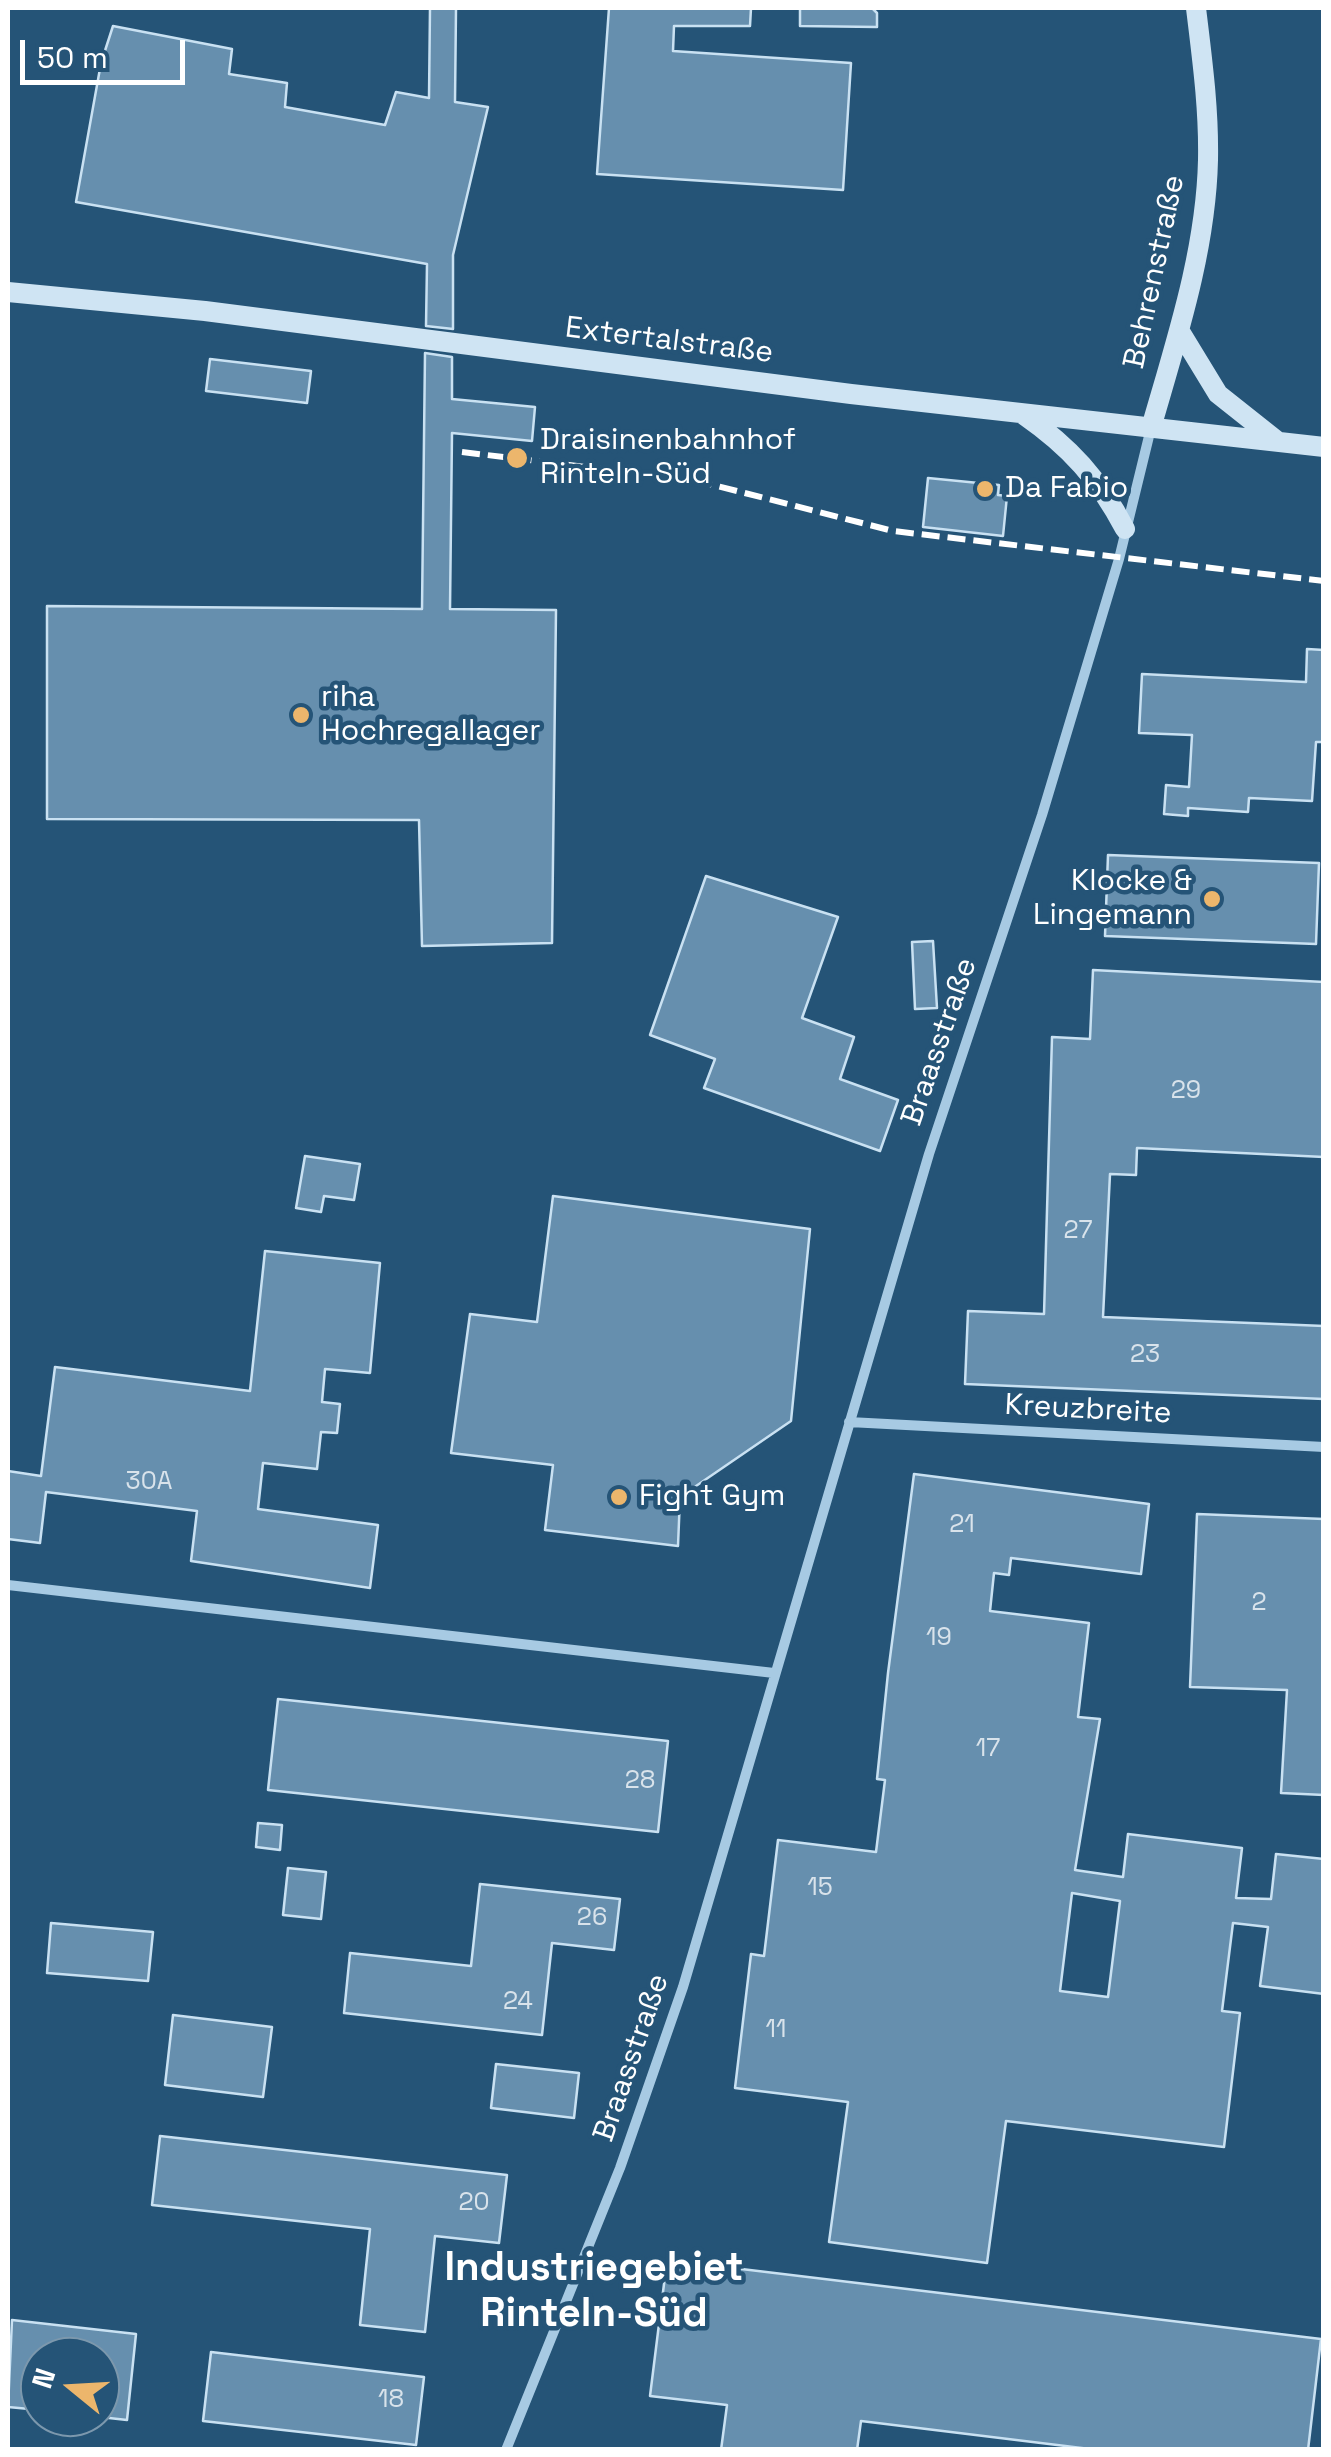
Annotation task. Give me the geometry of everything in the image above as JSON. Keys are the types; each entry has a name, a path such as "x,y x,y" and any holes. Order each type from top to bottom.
{"main road":[{"name":"Behrenstraße","path":"1151,428 1197,248 1208,164 1208,105 1196,8"},
{"name":"Extertalstraße","path":"8,292 205,311 1022,414 1324,447"},
{"path":"1179,330 1218,394 1278,441"},
{"path":"1022,414 1061,440 1087,467 1125,529"}],"street":[{"name":"Braasstraße","path":"506,2450 657,2070 972,1018 1042,815 1151,428"},
{"name":"Kreuzbreite","path":"849,1422 1324,1447"},
{"path":"8,1585 774,1673"}],"building":[{"path":"430,8 456,8 455,102 488,107 453,255 453,329 426,326 427,264 76,202 101,63 113,26 232,49 229,74 287,83 285,107 385,125 396,92 429,98"},
{"path":"609,8 751,8 750,26 674,26 673,51 851,63 843,190 597,174"},
{"path":"800,8 872,8 877,13 877,27 800,26"},
{"name":"riha Hochregallager","path":"425,353 452,357 452,399 535,407 532,441 452,433 450,609 556,610 552,943 422,946 419,820 47,819 47,606 422,609"},
{"path":"210,359 311,371 307,403 206,391"},
{"path":"928,478 999,485 998,495 1007,496 1003,536 923,527"},
{"path":"1307,649 1324,650 1324,742 1316,742 1312,801 1249,798 1248,812 1188,808 1188,816 1164,814 1166,785 1189,787 1192,735 1139,733 1142,674 1306,682"},
{"path":"1108,855 1319,863 1316,944 1105,936"},
{"path":"706,876 838,917 802,1018 854,1037 840,1079 898,1100 880,1151 704,1088 715,1059 650,1035"},
{"path":"933,941 937,1008 915,1009 912,942"},
{"path":"1093,970 1324,982 1324,1157 1137,1148 1136,1175 1110,1174 1103,1317 1324,1326 1324,1399 965,1384 968,1311 1044,1314 1052,1037 1090,1039"},
{"path":"305,1156 360,1164 354,1200 324,1196 321,1212 296,1208"},
{"path":"553,1196 810,1229 791,1421 680,1497 678,1546 545,1530 553,1465 451,1453 470,1314 537,1322"},
{"path":"265,1251 380,1263 370,1373 325,1369 322,1402 340,1404 337,1433 321,1432 317,1469 263,1463 258,1509 378,1525 370,1588 191,1561 197,1511 46,1492 40,1543 8,1539 8,1471 41,1476 55,1367 250,1391"},
{"path":"914,1474 1149,1504 1141,1574 1011,1558 1009,1575 994,1573 990,1611 1089,1623 1078,1717 1100,1719 1075,1870 1123,1877 1128,1834 1242,1848 1236,1898 1271,1899 1276,1854 1324,1859 1324,1994 1260,1986 1268,1927 1233,1923 1222,2011 1240,2013 1224,2147 1006,2121 987,2263 829,2242 848,2102 735,2088 751,1954 764,1956 778,1840 876,1852 885,1780 877,1779","holes":["1072,1893 1120,1901 1108,1997 1060,1991"]},
{"path":"1197,1514 1324,1519 1324,1795 1281,1793 1287,1690 1190,1687"},
{"path":"278,1699 668,1741 658,1832 268,1790"},
{"path":"258,1823 282,1825 280,1850 256,1847"},
{"path":"288,1868 326,1872 321,1919 283,1915"},
{"path":"480,1884 620,1899 614,1950 552,1943 542,2035 344,2013 350,1953 471,1966"},
{"path":"51,1923 153,1932 148,1981 47,1973"},
{"path":"173,2015 272,2027 263,2097 165,2085"},
{"path":"496,2064 579,2073 574,2118 491,2108"},
{"path":"160,2136 507,2175 499,2243 435,2236 425,2332 360,2325 370,2229 152,2205"},
{"path":"667,2260 1321,2339 1308,2450 1098,2450 861,2421 857,2450 721,2450 727,2405 650,2396"},
{"path":"12,2320 136,2334 127,2420 120,2419 120,2337 20,2337 20,2408 8,2407"},
{"path":"211,2352 424,2377 416,2445 203,2421"}],"railway":[{"path":"462,452 694,480 893,531 1324,581"}],"place":[{"name":"Draisinenbahnhof Rinteln-Süd","path":"517,458"},
{"name":"Da Fabio","path":"985,489"},
{"name":"riha Hochregallager","path":"301,715"},
{"name":"Klocke & Lingemann","path":"1212,899"},
{"name":"Fight Gym","path":"619,1497"}],"district":[{"name":"Industriegebiet Rinteln-Süd","path":"594,2292"}]}
